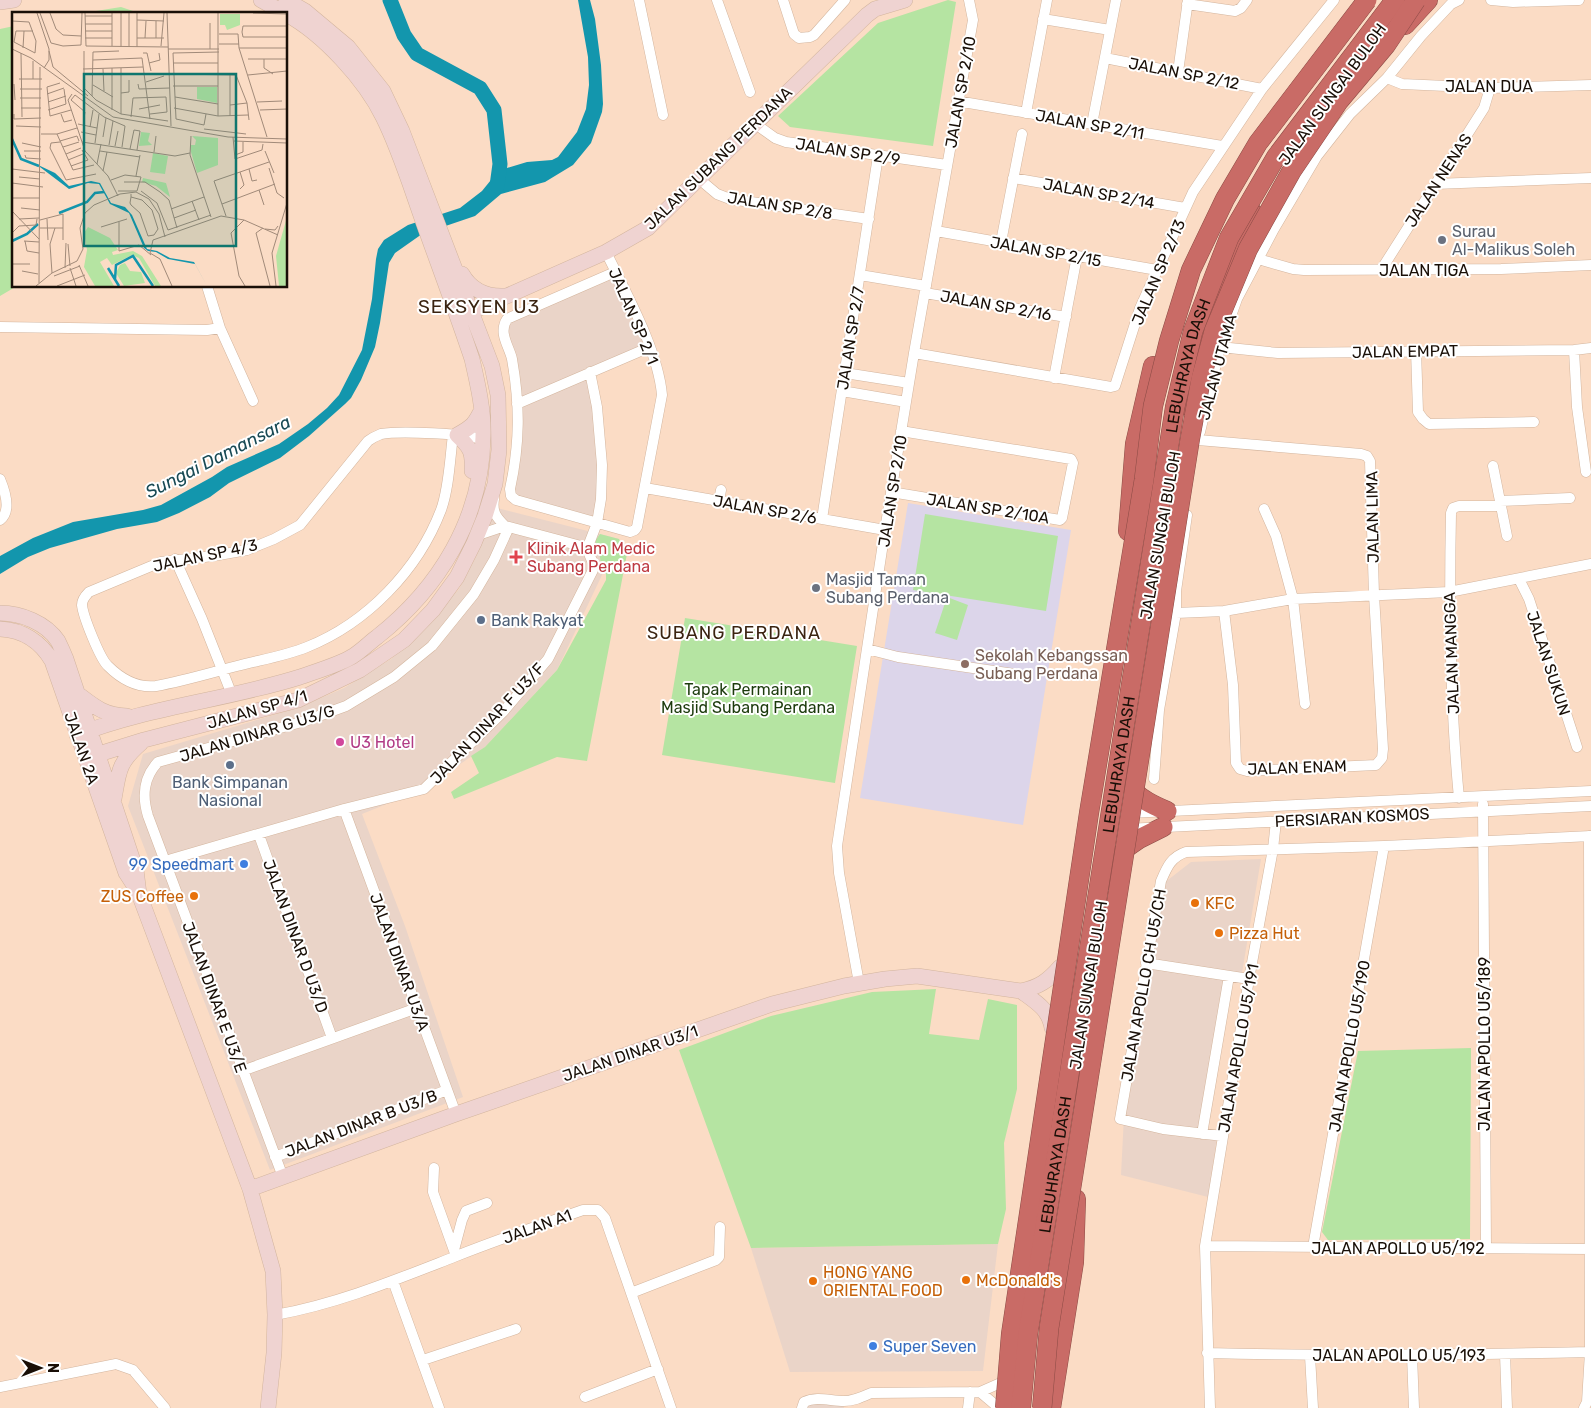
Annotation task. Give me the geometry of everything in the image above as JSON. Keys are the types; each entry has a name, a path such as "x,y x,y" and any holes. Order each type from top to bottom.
{"highway":[{"name":"LEBUHRAYA DASH","path":"1002,1408 1011,1334 1089,813 1144,480 1153,406 1168,341 1192,270 1225,199 1258,143 1366,0"},
{"name":"JALAN SUNGAI BULOH","path":"1002,1408 1020,1244 1095,738 1126,562 1141,463 1171,330 1212,226 1260,138 1366,0"},
{"name":"LEBUHRAYA DASH","path":"1023,1408 1028,1334 1104,848 1163,491 1175,407 1193,331 1228,238 1276,157 1395,0"},
{"name":"JALAN SUNGAI BULOH","path":"1023,1408 1033,1327 1059,1157 1083,1020 1143,634 1177,432 1218,288 1250,217 1294,141 1402,0"},
{"path":"1386,45 1416,0"},
{"path":"1042,1408 1049,1328 1201,378 1214,331 1248,249 1291,172 1339,101 1386,45 1428,0"},
{"path":"1126,562 1135,444 1163,320 1200,225 1247,142 1309,76"},
{"name":"JALAN SUNGAI BULOH","path":"1057,987 1064,961 1093,768 1095,738"},
{"path":"1104,880 1126,848 1165,819 1134,791 1129,780 1125,751"},
{"path":"1051,1408 1074,1262 1083,1020"}],"street":[{"path":"0,2 14,0"},
{"path":"261,0 282,12"},
{"path":"286,0 305,12 348,47 383,92 402,131 423,203"},
{"path":"639,0 663,114"},
{"path":"717,0 750,92"},
{"path":"783,0 794,34 799,38 814,35 845,0"},
{"name":"JALAN SUBANG PERDANA","path":"465,315 606,252 648,228 867,15 875,9 905,0"},
{"name":"JALAN SP 2/10","path":"859,983 839,873 837,846 891,492 972,20 969,0"},
{"path":"1026,113 1047,0"},
{"path":"1092,124 1116,0"},
{"path":"1178,72 1188,2 1235,11 1248,0"},
{"name":"JALAN SP 2/13","path":"914,353 1054,378 1115,386 1140,308 1193,192 1222,146 1262,89 1334,0"},
{"name":"JALAN UTAMA","path":"1154,779 1159,710 1176,614 1176,591 1198,440 1220,347 1237,299 1317,156 1350,114 1388,78 1421,36 1451,4 1460,0"},
{"path":"1491,0 1513,2 1580,0"},
{"path":"288,15 298,20 338,53 369,95 383,116 442,247 466,282 475,290 487,295 509,295"},
{"path":"1043,19 1110,30"},
{"name":"JALAN SP 2/12","path":"1105,58 1262,89"},
{"name":"JALAN DUA","path":"1388,78 1402,84 1490,88 1591,85"},
{"name":"JALAN NENAS","path":"1380,270 1484,108 1490,88"},
{"name":"JALAN SP 2/11","path":"958,101 1222,146"},
{"name":"JALAN SP 2/9","path":"754,123 775,138 786,142 947,165"},
{"path":"1001,242 1022,134"},
{"name":"JALAN SP 2/7","path":"822,519 878,156"},
{"name":"JALAN SP 2/8","path":"698,178 717,194 730,199 869,219"},
{"name":"JALAN SP 2/14","path":"1013,178 1185,208"},
{"path":"1436,184 1591,178"},
{"name":"JALAN SP 2/15","path":"936,230 1156,270"},
{"name":"JALAN SP 4/1","path":"84,733 121,720 232,695 301,676 352,657 387,629 418,600 443,567 457,544 470,510 481,470 483,440 482,408 465,315 442,247"},
{"name":"JALAN SP 2/1","path":"596,523 630,532 635,530 644,493 662,395 660,380 650,347 606,252"},
{"path":"1054,378 1077,256"},
{"name":"JALAN TIGA","path":"1258,259 1293,269 1304,270 1501,270 1591,266"},
{"path":"596,523 516,500 511,496 510,489 518,443 518,404 512,357 503,332 506,320 615,272"},
{"name":"JALAN SP 2/16","path":"860,275 1066,317"},
{"path":"208,288 220,328 253,401"},
{"path":"482,338 482,328 488,311 509,295"},
{"name":"JALAN SP 4/1","path":"92,756 144,740 298,700 360,670 404,640 433,610 458,576 474,543 496,478 500,426 498,394 492,366 482,338 465,315"},
{"path":"0,327 207,330 220,328"},
{"path":"518,404 650,347"},
{"name":"JALAN EMPAT","path":"1220,347 1278,353 1416,350 1574,350 1591,348"},
{"path":"1416,350 1418,412 1429,424 1534,422"},
{"path":"1574,350 1577,407 1586,472"},
{"path":"483,440 491,452 496,478 493,507 495,516 507,527 587,549 596,523 601,499 602,465 597,407 590,372"},
{"path":"845,373 909,383"},
{"path":"842,391 906,402"},
{"path":"455,435 469,429 476,423 482,408"},
{"name":"JALAN SP 2/10A","path":"891,492 1060,520 1062,518 1073,463 1071,459 901,432"},
{"name":"JALAN SP 4/3","path":"222,670 171,684 151,687 138,685 127,680 106,665 101,656 82,608 85,595 122,577 161,562 247,550 274,539 300,525 368,441 375,436 399,434 455,435 471,436 483,440"},
{"path":"455,435 471,450 473,458 470,510"},
{"path":"222,670 306,647 336,632 365,612 384,595 409,568 428,538 441,508 455,435"},
{"name":"JALAN LIMA","path":"1198,440 1361,454 1367,456 1370,461 1374,595 1383,749"},
{"path":"1493,466 1508,536"},
{"path":"0,479 7,505 4,517 0,520"},
{"name":"JALAN SP 2/6","path":"644,493 720,495 822,519 885,530"},
{"path":"1500,503 1570,498"},
{"name":"JALAN MANGGA","path":"1459,798 1455,755 1449,592 1451,513 1453,508 1500,503"},
{"path":"1264,509 1276,536 1293,600 1305,704"},
{"path":"474,543 481,534 507,527"},
{"name":"JALAN DINAR G U3/G","path":"148,816 143,791 151,769 158,762 305,721 346,706 394,677 432,646 474,594 494,560 507,527"},
{"name":"JALAN DINAR F U3/F","path":"165,862 424,789 503,712 548,659 593,570 593,564 587,549"},
{"path":"175,559 202,619 232,695"},
{"path":"1176,614 1224,611 1293,600 1449,592 1591,564"},
{"name":"JALAN SUKUN","path":"1519,579 1529,600 1576,748"},
{"name":"JALAN ENAM","path":"1224,611 1233,685 1236,763 1240,769 1247,771 1376,765 1382,758 1383,749"},
{"name":"JALAN 2A","path":"0,613 23,616 44,628 58,641 78,694 84,733"},
{"name":"JALAN 2A","path":"0,629 20,633 33,639 45,650 52,661 84,733 126,873 139,894"},
{"path":"867,649 898,656 1014,674"},
{"path":"78,694 98,710 109,714 141,716"},
{"path":"121,720 116,734 122,743 128,745"},
{"path":"113,802 122,764 127,755 144,740"},
{"path":"92,756 113,802 136,870 139,894 250,1189 273,1273 276,1315 268,1408"},
{"name":"PERSIARAN KOSMOS","path":"1114,821 1591,791"},
{"name":"JALAN APOLLO U5/189","path":"1483,797 1486,1248"},
{"name":"PERSIARAN KOSMOS","path":"1114,821 1165,819 1276,821 1591,806"},
{"name":"JALAN DINAR U3/A","path":"344,810 456,1114"},
{"path":"1086,815 1098,811 1114,821"},
{"path":"1086,815 1102,826 1114,821"},
{"name":"JALAN DINAR E U3/E","path":"148,816 242,1071 284,1177"},
{"name":"JALAN APOLLO U5/191","path":"1210,1408 1205,1246 1249,979 1273,849 1276,821"},
{"name":"JALAN DINAR D U3/D","path":"259,834 332,1038"},
{"path":"1273,849 1384,846 1590,836 1590,1352 1587,1402 1584,1408"},
{"name":"JALAN APOLLO U5/190","path":"1313,1247 1384,846"},
{"name":"JALAN APOLLO CH U5/CH","path":"1202,1134 1163,1129 1120,1119 1161,881 1170,862 1177,855 1186,852 1273,849"},
{"path":"1146,963 1249,979"},
{"path":"1021,991 1035,988 1044,983 1060,967"},
{"name":"JALAN DINAR U3/1","path":"250,1189 456,1114 772,1004 859,983 885,978 917,976 1021,991"},
{"path":"1223,1136 1202,1134 1229,976"},
{"path":"1021,991 1042,1006 1048,1013 1052,1028"},
{"path":"242,1071 417,1008"},
{"name":"JALAN DINAR B U3/B","path":"275,1157 447,1090"},
{"path":"434,1168 433,1192 455,1254"},
{"path":"455,1254 462,1220 466,1211 486,1203"},
{"name":"JALAN A1","path":"276,1315 308,1309 393,1281 455,1254 583,1210 598,1210 605,1218 671,1408"},
{"path":"632,1293 716,1260 719,1256 720,1227"},
{"name":"JALAN APOLLO U5/192","path":"1205,1246 1590,1249"},
{"path":"393,1281 439,1408"},
{"path":"423,1360 516,1330"},
{"name":"JALAN APOLLO U5/193","path":"1207,1353 1310,1356 1590,1352"},
{"path":"1504,1354 1507,1408"},
{"path":"1412,1355 1414,1408"},
{"path":"1310,1356 1313,1408"},
{"path":"0,1387 116,1364 133,1370 166,1408"},
{"path":"584,1397 658,1369"},
{"path":"802,1408 804,1402 813,1398 846,1404 871,1393 975,1392 1005,1381"},
{"path":"975,1392 1002,1408"},
{"path":"968,1408 975,1392"}],"shaded area":[{"path":"613,277 645,345 585,370 592,393 599,464 599,497 594,518 514,494 522,445 507,335 509,321"},
{"name":"Sekolah Kebangssan Subang Perdana","path":"908,503 1071,530 1023,825 860,798"},
{"path":"493,507 619,539 557,670 485,747 424,789 362,814 405,926 463,1097 270,1170 128,806 143,754 300,707 344,688 391,659 418,635 459,589 476,557"},
{"path":"1261,859 1242,973 1227,971 1198,1136 1217,1138 1208,1197 1121,1175 1124,1116 1164,883 1191,862"},
{"path":"998,1244 983,1371 790,1372 751,1248"},
{"path":"814,1402 843,1404 844,1408 805,1408"}],"green space":[{"path":"948,0 956,2 933,146 790,127 778,116 878,23"},
{"path":"121,7 136,12 90,12"},
{"path":"12,26 12,288 14,288 0,296 0,29"},
{"path":"925,514 1058,536 1046,611 913,590"},
{"path":"600,534 619,539 627,554 587,761 557,757 454,799 451,792 479,773 471,756 485,747 557,670 606,580 606,574 601,569 600,555 595,541"},
{"path":"947,597 968,605 957,640 935,633"},
{"name":"Tapak Permainan Masjid Subang Perdana","path":"685,618 857,646 835,783 662,755"},
{"path":"936,989 929,1034 979,1040 988,999 1017,1005 1017,1089 1004,1143 1006,1209 998,1244 751,1248 679,1050 771,1016 872,992"},
{"path":"1471,1048 1470,1239 1328,1240 1322,1232 1358,1051"}],"water":[{"path":"578,0 590,0 595,19 601,65 602,112 591,143 573,165 545,182 501,194 475,216 422,234 395,253 389,263 375,347 361,380 351,398 345,404 309,436 280,458 229,483 210,497 179,513 157,522 117,529 50,548 28,557 0,574 0,556 33,538 73,522 161,505 227,467 279,444 327,408 339,395 362,350 372,299 378,249 384,240 408,225 460,208 482,191 495,175 507,168 527,162 552,160 558,157 577,132 586,109 589,85 588,57"}],"waterway":[{"path":"390,0 404,35 417,54 480,88 494,110 500,164 497,186"}],"place":[{"name":"Surau Al-Malikus Soleh","path":"1442,240"},
{"name":"Klinik Alam Medic Subang Perdana","path":"516,557"},
{"name":"Masjid Taman Subang Perdana","path":"816,588"},
{"name":"Bank Rakyat","path":"481,620"},
{"name":"Sekolah Kebangssan Subang Perdana","path":"965,664"},
{"name":"U3 Hotel","path":"340,742"},
{"name":"Bank Simpanan Nasional","path":"230,765"},
{"name":"99 Speedmart","path":"244,864"},
{"name":"ZUS Coffee","path":"194,896"},
{"name":"KFC","path":"1195,903"},
{"name":"Pizza Hut","path":"1219,933"},
{"name":"McDonald's","path":"966,1280"},
{"name":"HONG YANG ORIENTAL FOOD","path":"813,1281"},
{"name":"Super Seven","path":"873,1346"}],"district":[{"name":"SEKSYEN U3","path":"479,306"},
{"name":"SUBANG PERDANA","path":"734,633"}],"water label":[{"name":"Sungai Damansara","path":"218,457"}]}
